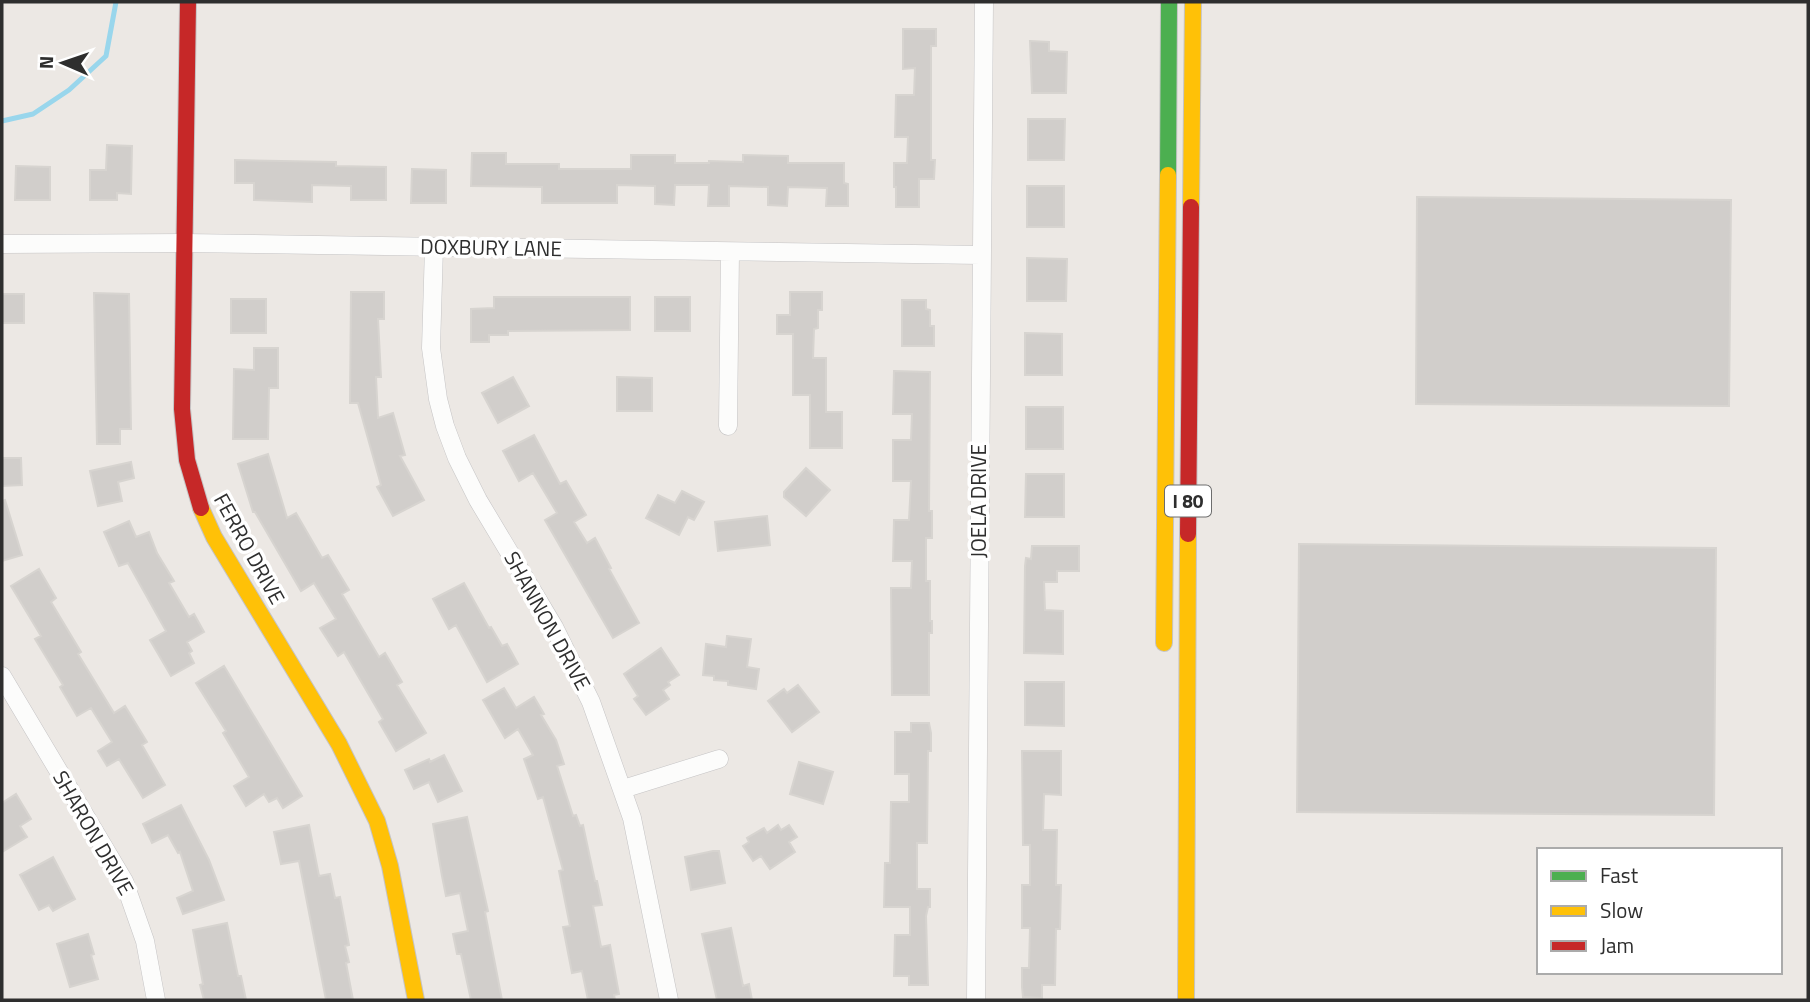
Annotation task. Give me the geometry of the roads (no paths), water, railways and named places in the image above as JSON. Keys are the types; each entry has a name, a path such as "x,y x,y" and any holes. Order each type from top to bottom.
{"main road":[{"name":"FERRO DRIVE","path":"188,2 182,409 183,443 188,472 200,508 214,537 339,744 377,821 390,866 416,1000"},
{"name":"I 80","path":"1164,663 1169,2"},
{"name":"I 80","path":"1186,1000 1192,2"}],"street":[{"name":"JOELA DRIVE","path":"976,1000 984,2"},
{"name":"DOXBURY LANE","path":"2,244 185,243 981,254"},
{"name":"SHANNON DRIVE","path":"434,247 431,348 444,426 478,500 554,627 582,681 632,818 669,1000"},
{"path":"727,426 730,252"},
{"name":"SHARON DRIVE","path":"2,676 124,881 145,941 156,1000"},
{"path":"623,789 719,759"}],"waterway":[{"path":"2,121 33,114 69,90 106,56 116,2"}]}
